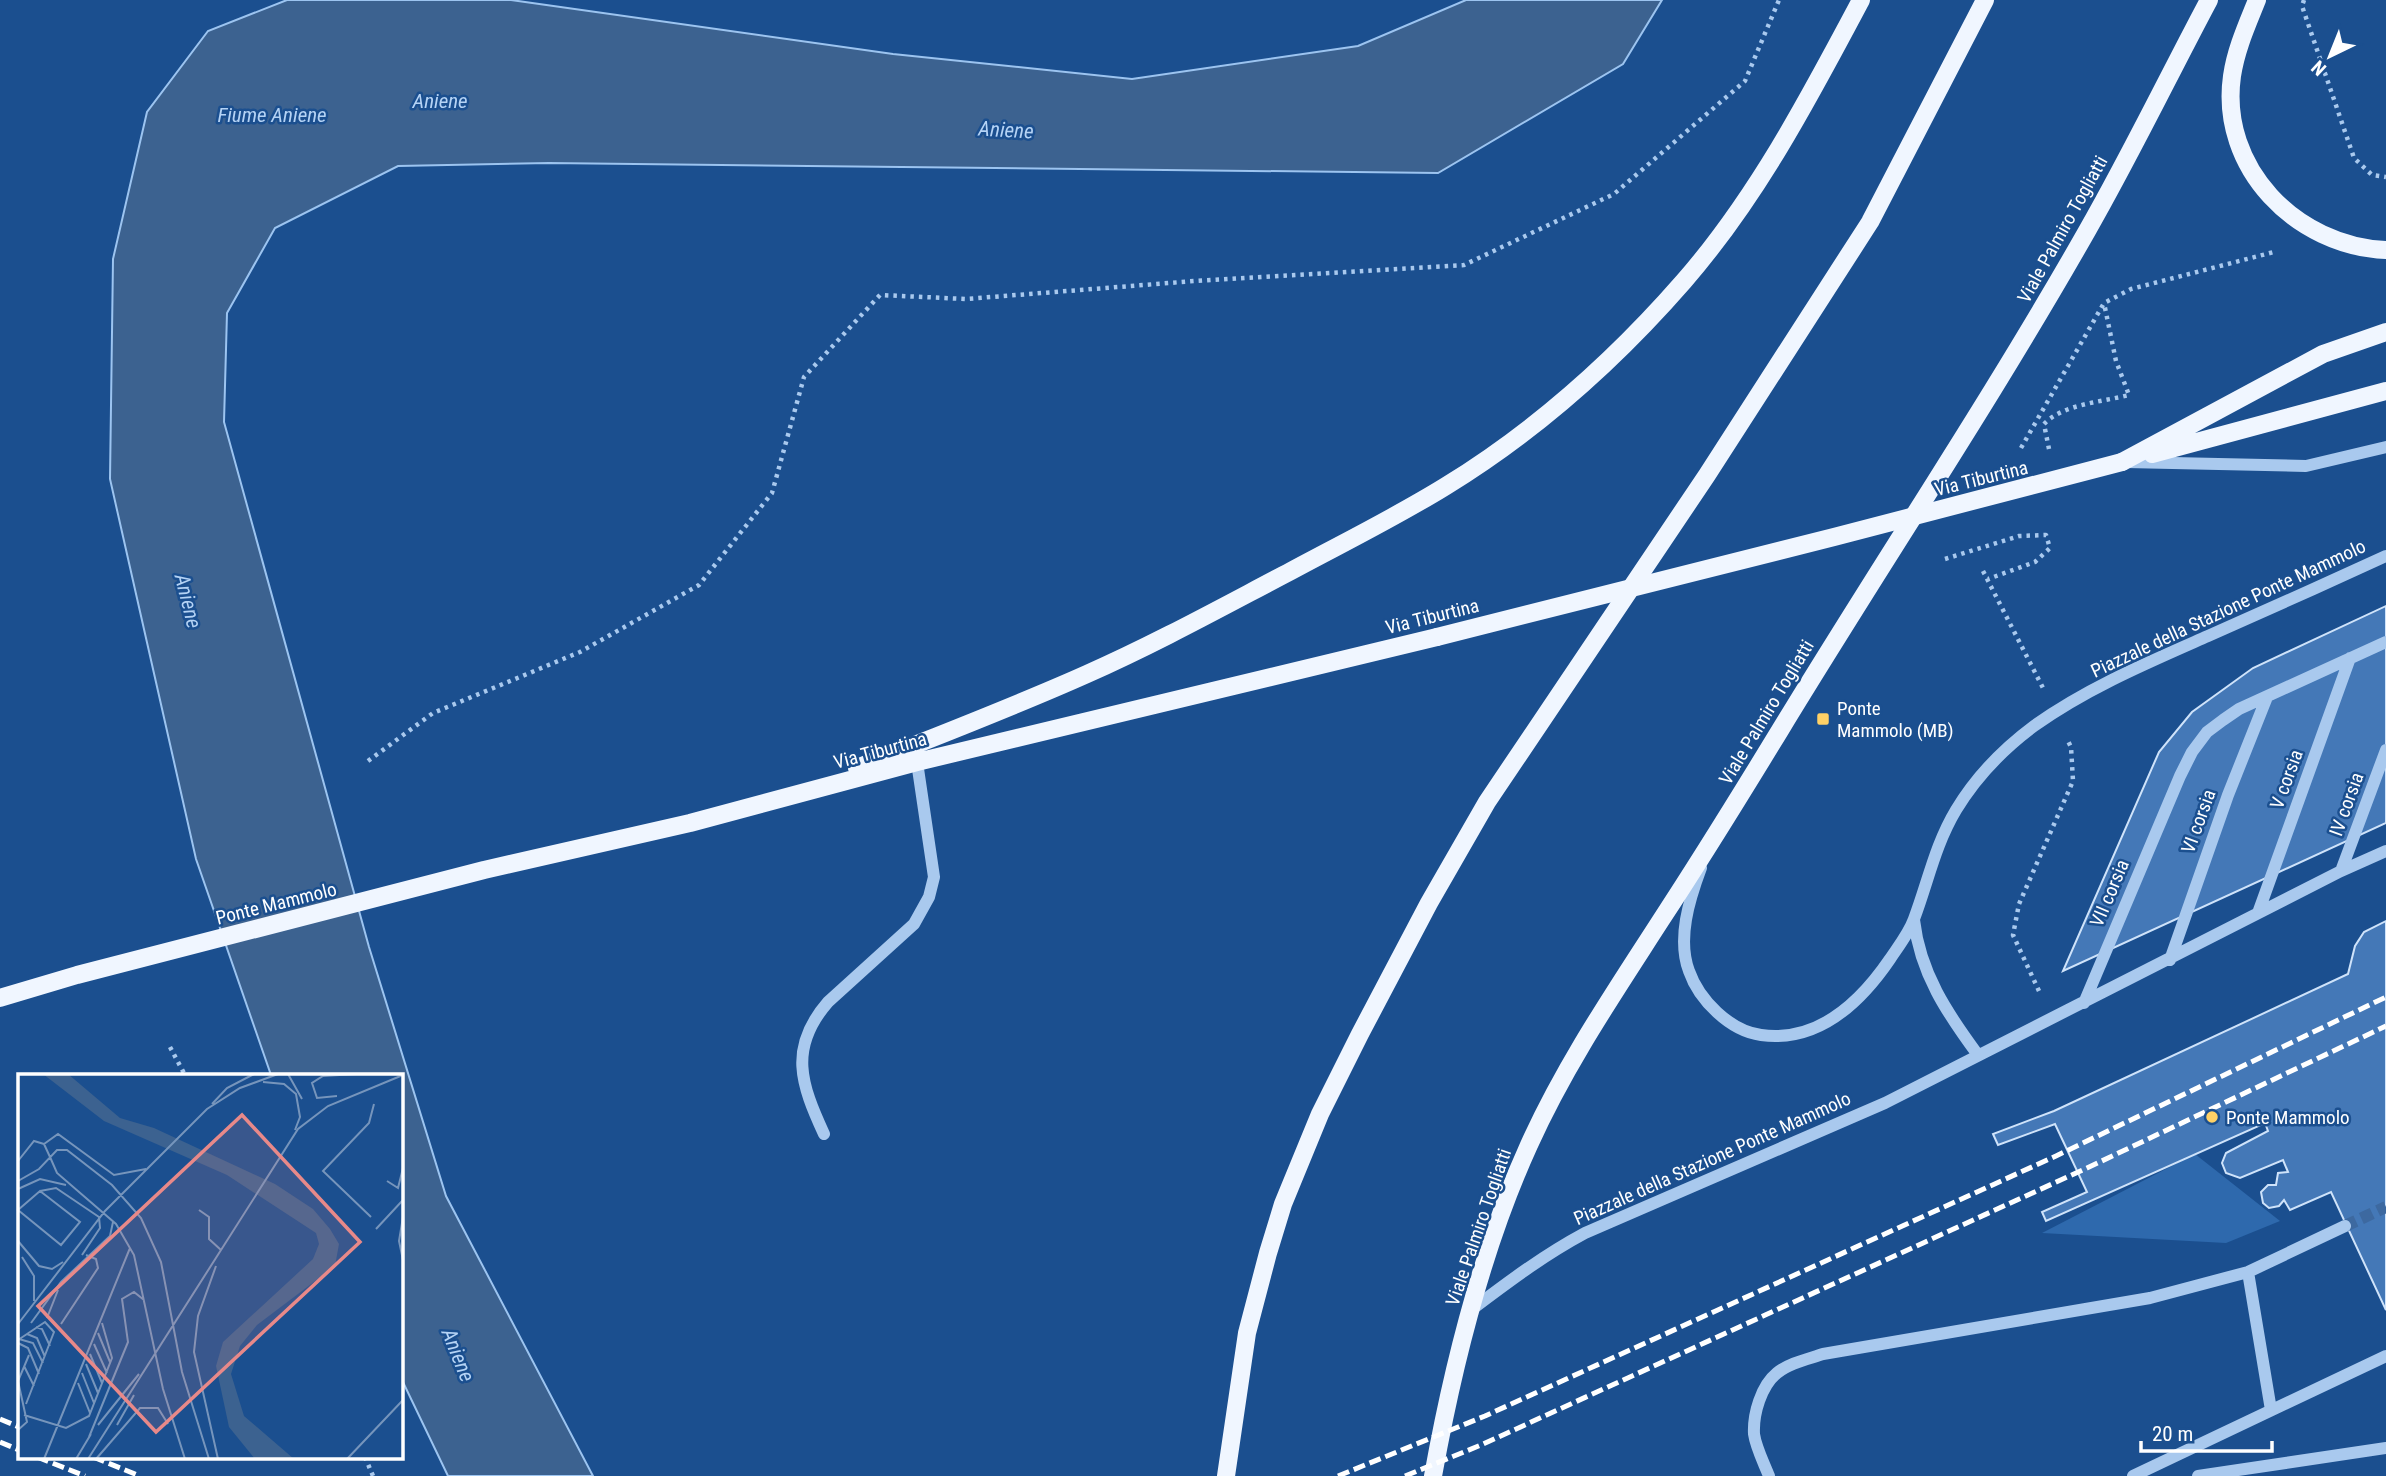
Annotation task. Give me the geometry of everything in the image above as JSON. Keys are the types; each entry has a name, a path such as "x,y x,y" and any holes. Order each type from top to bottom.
{"main road":[{"path":"775,801 1013,705 1158,641 1376,526 1481,463 1539,419 1619,349 1700,261 1733,219 1785,139 1861,0"},
{"path":"1226,1476 1247,1333 1268,1253 1283,1204 1320,1114 1360,1034 1429,903 1487,802 1707,475 1870,222 1985,0"},
{"name":"Viale Palmiro Togliatti","path":"1433,1476 1470,1311 1504,1204 1551,1100 1595,1021 1708,848 1860,599 2027,335 2090,228 2209,0"},
{"path":"2258,0 2242,38 2232,77 2232,122 2235,139 2245,160 2269,194 2311,228 2348,244 2386,250"},
{"path":"2122,462 2323,354 2386,332"},
{"name":"Via Tiburtina","path":"484,870 1437,637 2054,481 2386,391"},
{"name":"Ponte Mammolo","path":"0,998 77,975 484,870"}],"lane":[{"path":"2122,462 2306,466 2386,447"},
{"name":"Piazzale della Stazione Ponte Mammolo","path":"1708,848 1691,895 1684,934 1689,971 1710,1005 1726,1019 1755,1034 1772,1037 1804,1033 1839,1015 1863,994 1914,920 1932,859 1955,812 1990,765 2035,726 2083,696 2157,658 2386,556"},
{"path":"2267,696 2386,642"},
{"name":"V corsia","path":"2258,913 2350,658"},
{"name":"VII corsia","path":"2084,1003 2192,752 2207,732 2239,709 2267,696"},
{"name":"VI corsia","path":"2170,960 2228,795 2267,696"},
{"name":"IV corsia","path":"2341,871 2386,750"},
{"path":"824,1133 807,1098 803,1078 805,1036 815,1016 828,1002 914,924 929,897 934,877 917,762"},
{"name":"Piazzale della Stazione Ponte Mammolo","path":"1470,1311 1519,1272 1585,1233 1861,1114 2170,960 2341,871 2386,851"},
{"name":"Piazzale della Stazione Ponte Mammolo","path":"1914,920 1922,961 1931,983 1944,1007 1978,1055"},
{"path":"1769,1476 1754,1434 1758,1407 1771,1380 1791,1365 1823,1354 2150,1298 2248,1272 2345,1226"},
{"path":"2248,1272 2271,1410"},
{"path":"2133,1476 2386,1356"},
{"path":"2199,1476 2386,1448"}],"path":[{"path":"368,761 433,713 580,652 699,585 772,494 804,377 880,295 966,299 1194,281 1464,265 1614,194 1745,81 1779,0"},
{"path":"2304,0 2302,6 2354,158 2372,174 2386,177"},
{"path":"2021,448 2104,303 2131,289 2274,252"},
{"path":"2054,481 2044,424 2062,411 2129,395 2116,361 2104,303"},
{"path":"1945,559 2019,536 2046,535 2050,548 2035,562 1988,579"},
{"path":"1983,571 2046,695"},
{"path":"2053,1019 2013,935 2019,904 2073,781 2071,747 2066,735"},
{"path":"170,1047 184,1074"},
{"path":"365,1458 373,1476"}],"shaded area":[{"path":"2195,1154 2280,1221 2226,1243 2042,1233"}],"water":[{"name":"Fiume Aniene","path":"287,0 511,0 893,54 1132,79 1358,46 1466,0 1662,0 1623,64 1438,173 549,163 398,166 275,228 227,313 224,422 369,947 446,1196 593,1476 448,1476 402,1380 402,1074 271,1074 196,859 110,479 113,259 147,112 208,31"}],"building":[{"path":"2386,606 2386,823 2063,971 2159,752 2192,712 2253,668"},
{"name":"Ponte Mammolo","path":"2386,921 2386,1310 2331,1192 2290,1210 2284,1200 2279,1206 2269,1208 2263,1203 2261,1192 2268,1185 2276,1185 2278,1173 2288,1172 2283,1160 2240,1178 2226,1173 2222,1163 2226,1153 2268,1131 2265,1123 2046,1221 2042,1212 2087,1192 2055,1124 1998,1145 1993,1134 2054,1111 2348,974 2355,946 2364,932"}],"tunnel":[{"path":"2345,1226 2386,1207"}],"railway":[{"path":"1338,1476 1485,1416 2056,1156 2386,997"},
{"path":"1405,1476 1481,1445 2087,1168 2386,1026"},
{"path":"0,1419 18,1427"},
{"path":"0,1442 18,1450"},
{"path":"40,1458 85,1476"},
{"path":"95,1458 140,1476"}],"place":[{"name":"Ponte Mammolo (MB)","path":"1823,719"},
{"name":"Ponte Mammolo","path":"2212,1117"}],"water label":[{"name":"Aniene","path":"440,101"},
{"name":"Aniene","path":"1006,130"},
{"name":"Aniene","path":"188,601"},
{"name":"Aniene","path":"458,1355"}]}
